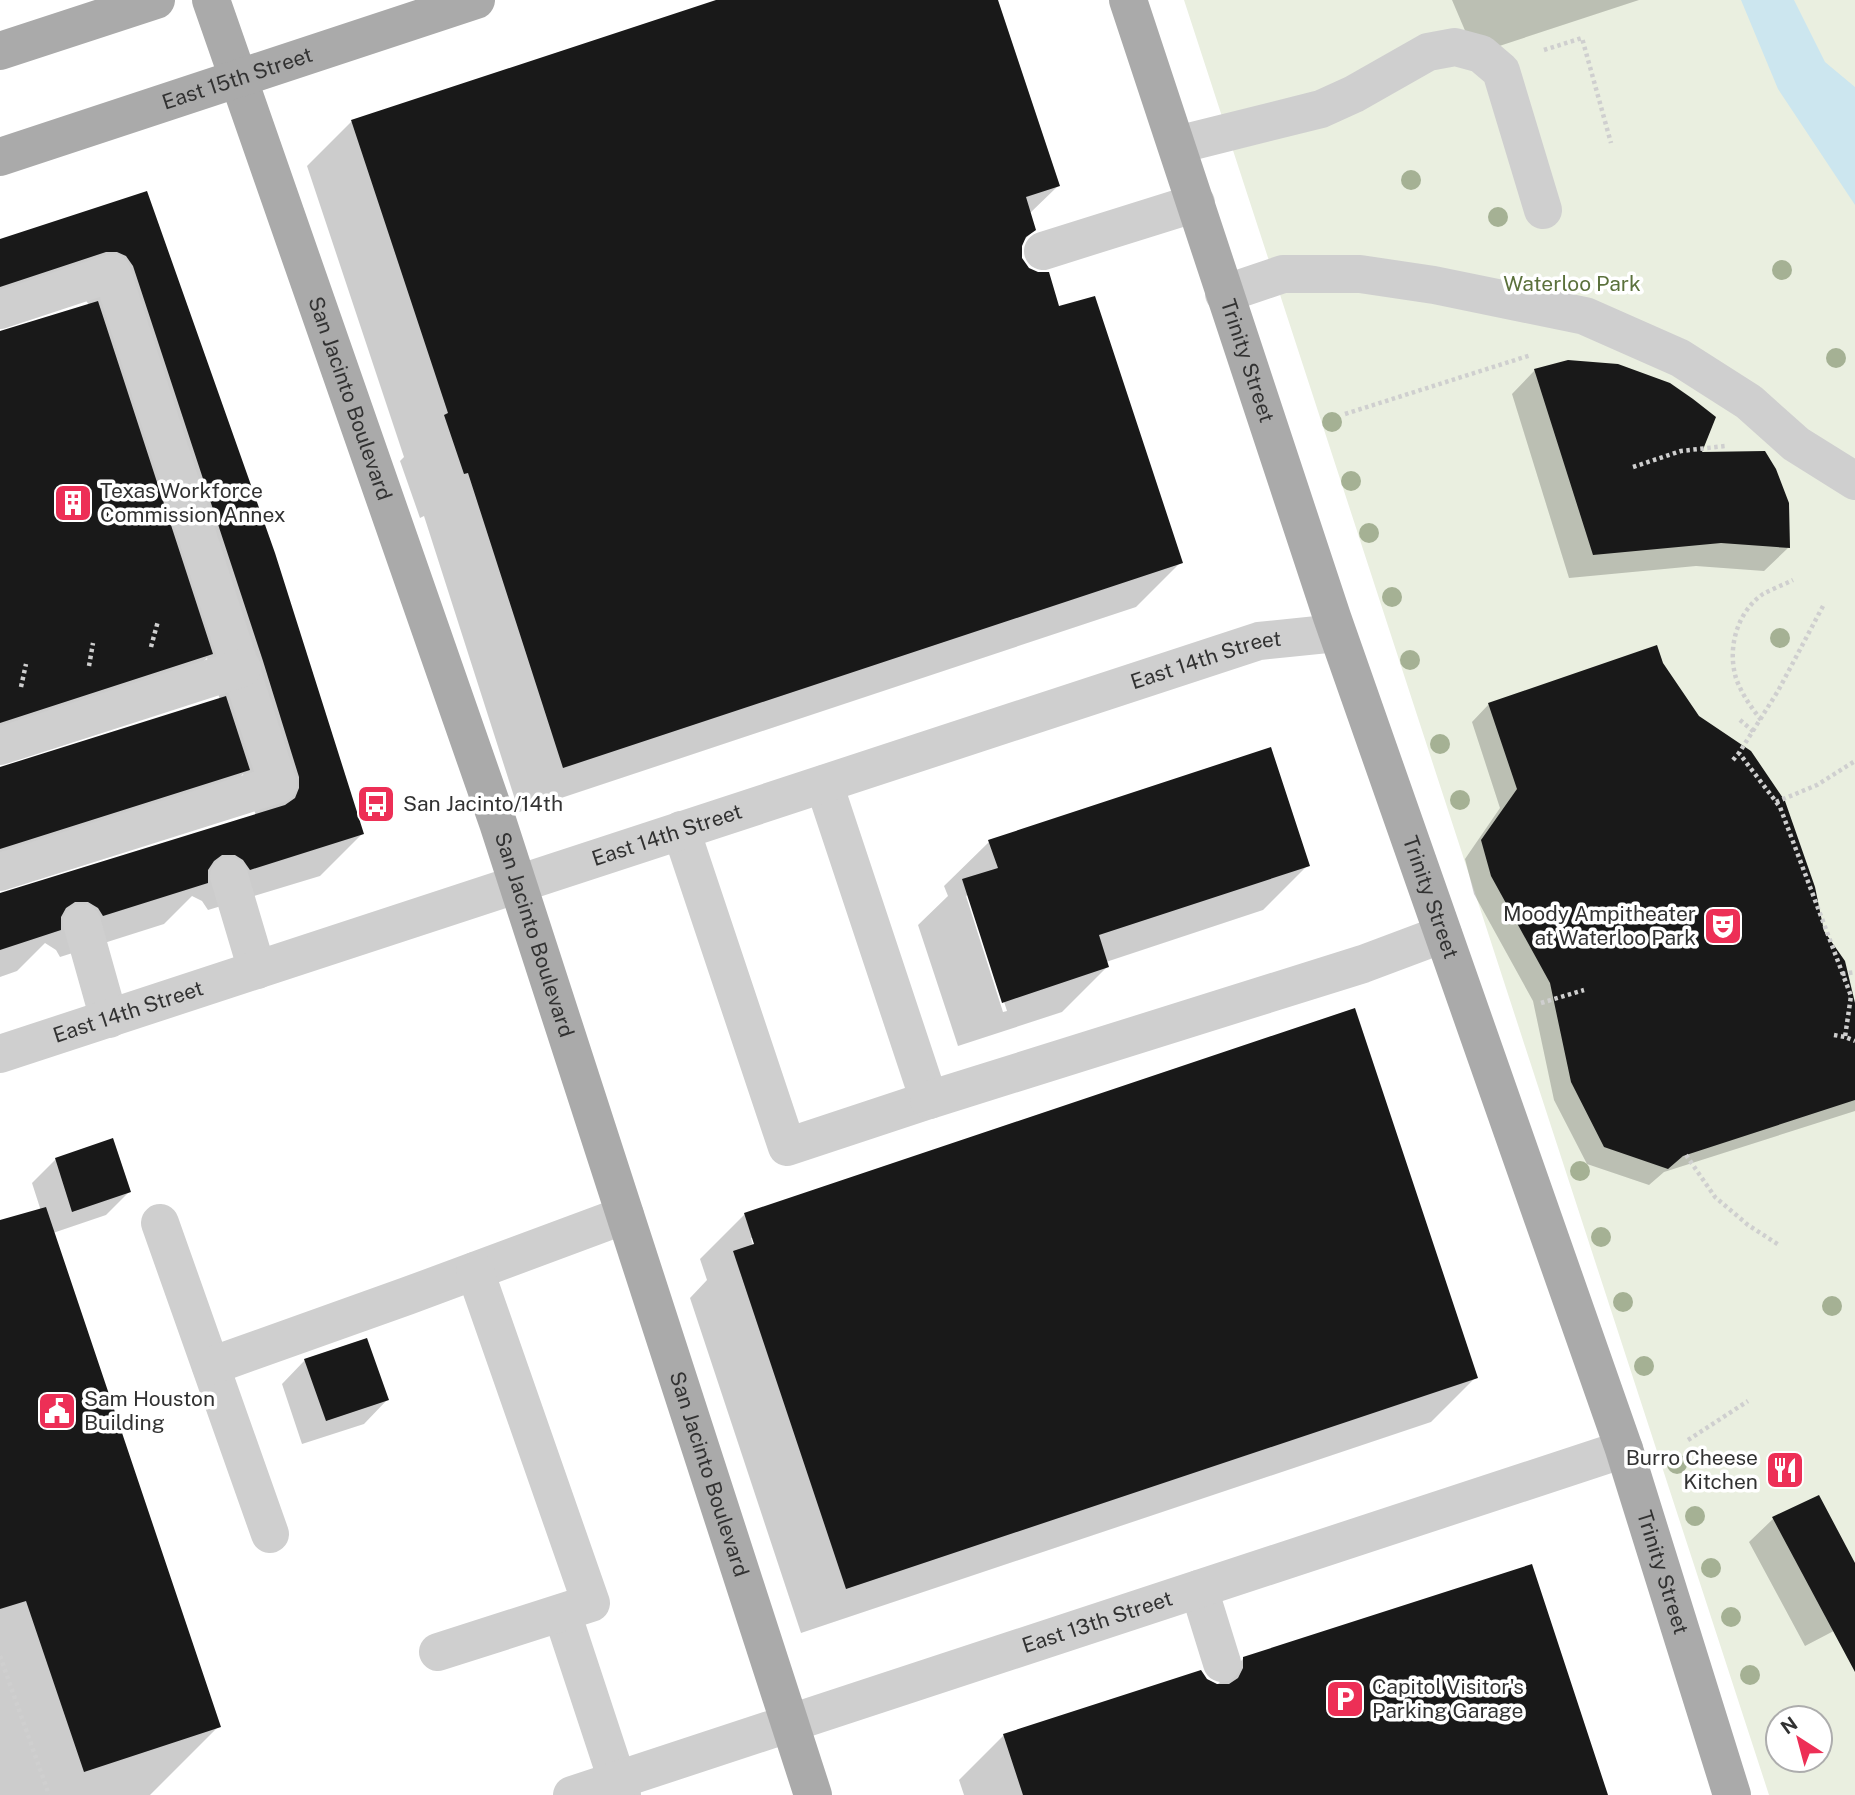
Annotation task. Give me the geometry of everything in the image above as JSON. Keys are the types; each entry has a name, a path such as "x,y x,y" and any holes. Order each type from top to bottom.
{"main road":[{"path":"0,51 156,0"},
{"name":"San Jacinto Boulevard","path":"211,0 479,767 813,1795"},
{"name":"East 15th Street","path":"0,157 476,0"},
{"name":"Trinity Street","path":"1128,0 1337,633 1624,1449 1732,1795"}],"street":[{"path":"1177,145 1321,109 1354,94 1428,52 1455,47 1481,54 1500,71 1543,211"},
{"path":"1043,251 1196,203"},
{"path":"0,310 112,273 278,784 0,872"},
{"path":"1224,294 1283,274 1360,274 1446,287 1585,316 1680,358 1749,402 1796,444 1855,481"},
{"name":"East 14th Street","path":"0,1054 1259,641 1337,633"},
{"path":"0,746 242,668"},
{"path":"824,784 929,1100"},
{"path":"681,830 787,1147 1363,964 1443,934"},
{"path":"229,876 257,970"},
{"path":"82,923 109,1018"},
{"path":"211,1366 625,1215"},
{"path":"160,1223 270,1534"},
{"path":"438,1652 592,1603 475,1270"},
{"name":"East 13th Street","path":"572,1795 620,1787 790,1723 1624,1449"},
{"path":"1199,1589 1223,1663"},
{"path":"562,1613 620,1787"}],"path":[{"path":"1345,414 1540,352"},
{"path":"1633,467 1681,451 1706,447"},
{"path":"1760,720 1747,702 1736,677 1732,650 1741,618 1762,595 1793,580"},
{"path":"1733,760 1754,732 1823,606"},
{"path":"1740,720 1754,732"},
{"path":"1739,753 1776,802 1851,996 1845,1037"},
{"path":"1776,802 1817,785 1855,761"},
{"path":"1842,974 1855,972"},
{"path":"1541,1003 1584,989"},
{"path":"1834,1035 1855,1041"},
{"path":"1686,1155 1715,1197 1748,1225 1779,1245"},
{"path":"1688,1440 1748,1401"},
{"path":"0,1656 49,1795"}],"green space":[{"name":"Waterloo Park","path":"1184,0 1855,0 1855,1795 1769,1795"}],"water":[{"path":"1741,0 1794,0 1825,62 1855,87 1855,205 1778,89"}],"building":[{"path":"716,0 998,0 1060,186 1026,197 1036,230 1026,237 1022,246 1022,258 1029,268 1038,272 1049,272 1059,306 1095,296 1183,563 563,768 468,473 464,474 444,415 448,413 351,120"},
{"path":"147,191 275,553 364,834 250,870 243,860 235,855 222,855 208,870 208,883 103,916 98,908 88,902 75,902 66,908 61,917 61,930 0,950 0,893 285,805 295,798 299,788 299,777 263,661 133,266 126,256 117,252 106,252 0,287 0,239"},
{"name":"Texas Workforce Commission Annex","path":"98,301 213,654 0,723 0,331"},
{"path":"1568,360 1618,364 1670,383 1716,417 1702,452 1765,451 1776,469 1789,503 1790,548 1721,543 1593,555 1534,369"},
{"path":"1657,645 1663,663 1699,716 1751,751 1785,801 1815,887 1824,931 1845,961 1855,1003 1855,1100 1683,1156 1668,1169 1604,1147 1571,1082 1550,983 1491,876 1481,840 1517,789 1488,703"},
{"path":"226,696 250,770 0,849 0,767"},
{"path":"1271,747 1310,866 1099,935 1109,967 1002,1003 962,879 998,868 988,840"},
{"path":"1355,1008 1478,1378 846,1589 733,1251 754,1244 744,1213"},
{"path":"113,1138 131,1192 72,1212 55,1158"},
{"name":"Sam Houston Building","path":"46,1207 221,1727 84,1772 26,1601 0,1609 0,1220"},
{"path":"367,1338 389,1400 326,1421 304,1359"},
{"path":"1819,1495 1855,1563 1855,1672 1772,1517"},
{"name":"Capitol Visitor's Parking Garage","path":"1532,1564 1608,1795 1023,1795 1003,1734 1201,1670 1207,1679 1217,1684 1229,1684 1238,1678 1243,1668 1243,1657"}],"place":[{"name":"Texas Workforce Commission Annex","path":"73,503"},
{"name":"San Jacinto/14th","path":"376,804"},
{"name":"Moody Ampitheater at Waterloo Park","path":"1723,926"},
{"name":"Sam Houston Building","path":"57,1411"},
{"name":"Burro Cheese Kitchen","path":"1785,1470"},
{"name":"Capitol Visitor's Parking Garage","path":"1345,1699"}]}
